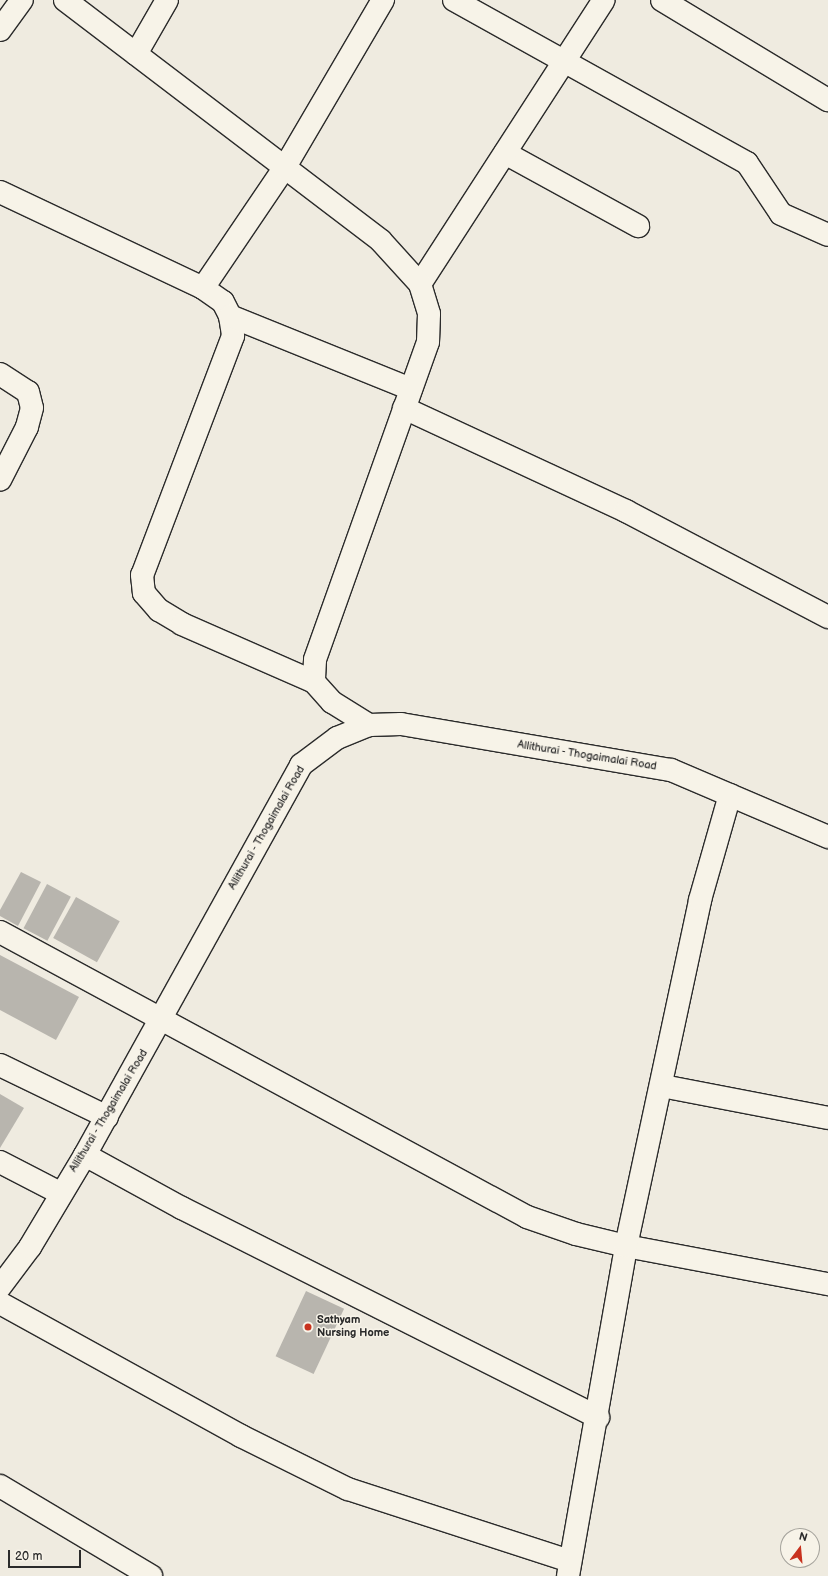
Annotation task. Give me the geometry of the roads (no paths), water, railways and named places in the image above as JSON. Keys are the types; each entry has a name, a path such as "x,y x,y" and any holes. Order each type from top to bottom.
{"street":[{"path":"0,30 22,0"},
{"path":"65,0 381,241 420,284 429,314 428,342 315,660 314,682"},
{"path":"136,54 167,0"},
{"path":"203,288 285,167 382,0"},
{"path":"454,0 747,163 781,214 828,235"},
{"path":"420,284 604,0"},
{"path":"662,0 828,100"},
{"path":"504,153 638,226"},
{"path":"0,192 203,288 223,302 230,316 233,336 142,575 144,593 159,610 182,624 314,682 332,702 369,725"},
{"path":"230,316 408,398 828,617"},
{"path":"0,374 28,392 32,408 27,427 0,480"},
{"name":"Allithurai - Thogaimalai Road","path":"0,1287 30,1247 60,1193 85,1155 107,1117 162,1021 301,765 337,738 369,725 401,724 671,770 828,837"},
{"path":"0,1303 241,1436 348,1489 569,1569 598,1417 626,1246 662,1086 700,900 730,795"},
{"path":"0,932 162,1021 527,1216 576,1234 626,1246 828,1284"},
{"path":"0,1065 107,1117"},
{"path":"662,1086 828,1118"},
{"path":"85,1155 182,1208 598,1417"},
{"path":"0,1162 60,1193"},
{"path":"0,1486 150,1576"}],"place":[{"name":"Sathyam Nursing Home","path":"308,1327"}]}
